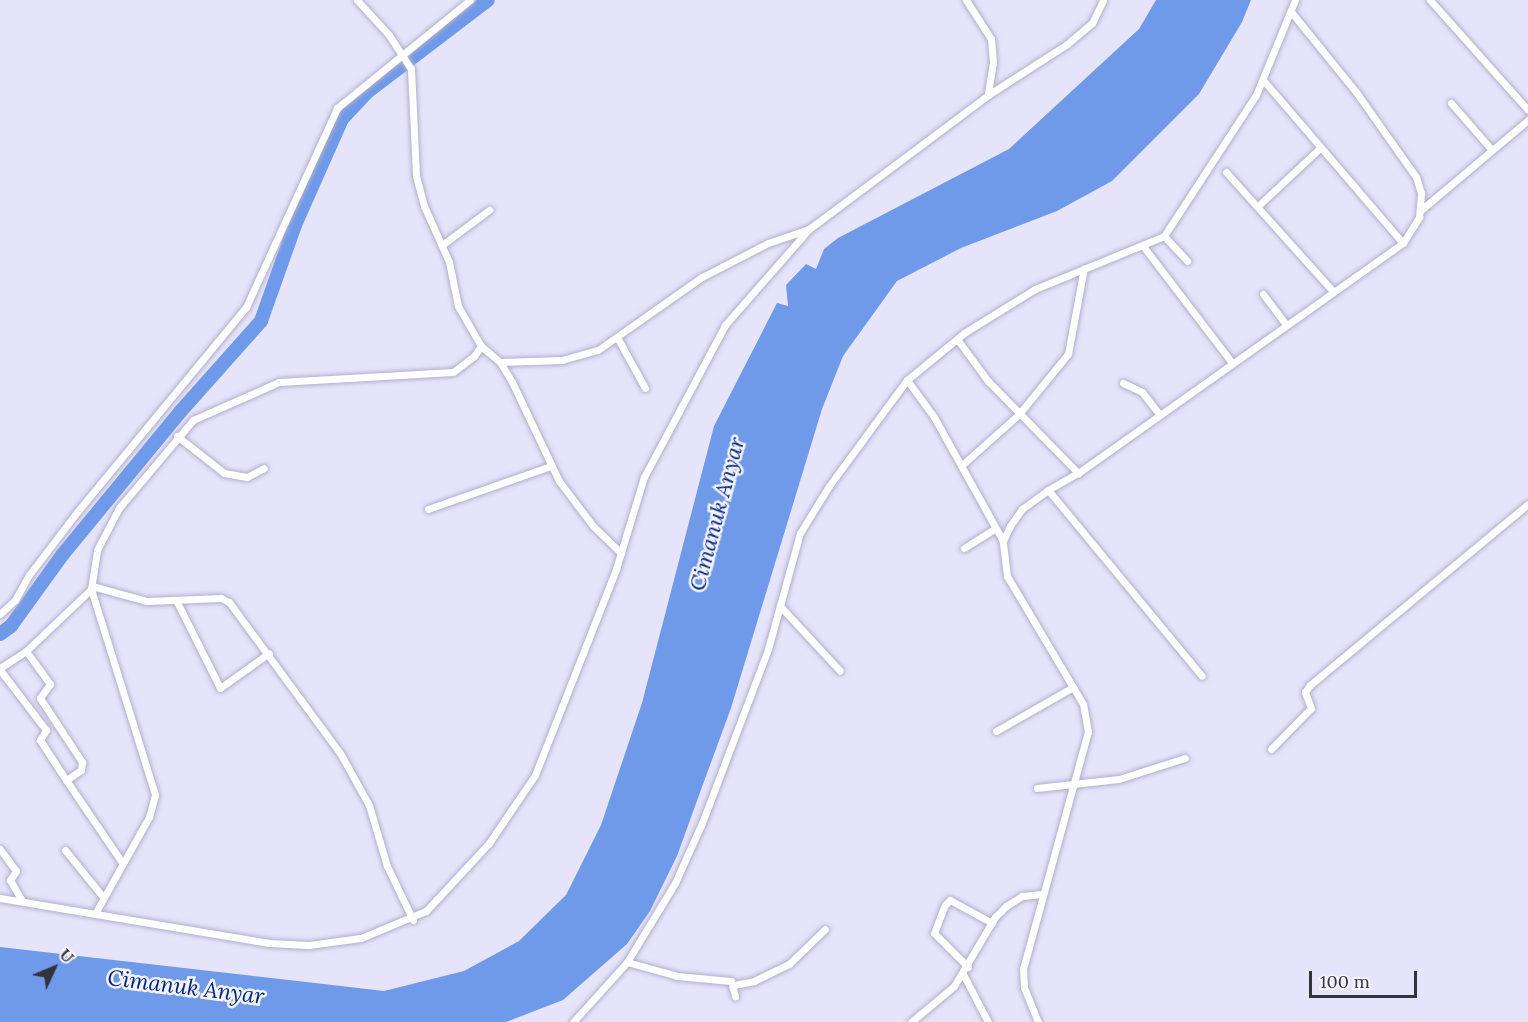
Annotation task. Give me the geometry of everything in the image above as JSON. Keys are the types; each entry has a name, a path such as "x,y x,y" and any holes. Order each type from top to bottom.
{"street":[{"path":"357,0 404,56 411,69 416,176 424,206 442,245 458,306 481,346 500,362 551,466 593,526 621,553"},
{"path":"0,614 15,600 29,574 77,512 246,307 337,108 404,56 470,0"},
{"path":"966,0 991,39 988,95"},
{"path":"0,898 96,912 269,943 309,945 361,938 413,920 460,879 513,810 535,775 621,553 644,477 711,346 741,306 809,229 988,95 1067,44 1092,23 1103,0"},
{"path":"573,1022 627,962 675,883 702,823 768,649 800,533 829,486 907,380 957,339 1035,289 1164,236 1264,81 1292,13 1295,0"},
{"path":"1430,0 1528,110"},
{"path":"1292,13 1404,157 1416,177 1423,208"},
{"path":"1264,81 1319,149 1403,243"},
{"path":"1451,103 1488,146"},
{"path":"1003,541 1022,510 1051,494 1332,290 1403,243 1416,225 1423,208 1431,200 1488,146 1528,120"},
{"path":"1258,206 1319,149"},
{"path":"1226,172 1332,290"},
{"path":"442,245 489,210"},
{"path":"500,362 578,358 617,337 678,292 721,267 768,243 809,229"},
{"path":"1164,236 1187,261"},
{"path":"1143,246 1232,363"},
{"path":"962,465 1019,414 1068,354 1078,314 1084,268"},
{"path":"1263,294 1286,324"},
{"path":"617,337 645,388"},
{"path":"957,339 1019,414 1078,473"},
{"path":"96,912 121,861 149,817 156,795 92,587 93,566 104,534 177,435 193,420 271,384 453,372 474,356 481,346"},
{"path":"907,380 962,465 994,529 1003,541 1007,576 1083,704 1088,732 1023,969 1024,987 1038,1022"},
{"path":"1123,382 1142,392 1159,414"},
{"path":"177,435 224,472 247,477 264,468"},
{"path":"428,509 551,466"},
{"path":"1051,494 1202,676"},
{"path":"1271,749 1311,708 1305,692 1310,685 1528,504"},
{"path":"964,548 994,529"},
{"path":"92,587 147,601 225,599 268,653 340,753 369,805 387,866 413,920"},
{"path":"92,587 26,651 0,669 46,730 40,740 121,861"},
{"path":"177,602 220,688 268,653"},
{"path":"780,606 840,671"},
{"path":"26,651 50,684 40,698 82,762 81,770 66,780"},
{"path":"996,731 1073,687"},
{"path":"1037,788 1119,779 1185,758"},
{"path":"0,849 16,871 10,879 22,901"},
{"path":"65,850 103,897"},
{"path":"911,1022 946,994 963,974 992,922 1022,896 1042,894"},
{"path":"968,967 933,933 945,905 950,900 992,922"},
{"path":"734,985 754,981 789,964 825,929"},
{"path":"627,962 664,974 731,981 734,985 735,996"},
{"path":"963,974 988,1022"}],"water":[{"name":"Cimanuk Anyar","path":"1156,0 1251,0 1242,22 1199,94 1112,181 1057,211 961,248 897,281 843,356 822,409 731,708 677,856 650,911 627,944 563,1000 506,1022 0,1022 0,947 384,991 464,971 519,941 566,895 601,825 642,703 714,426 777,303 788,306 786,285 806,264 816,269 824,249 838,238 1009,149 1139,29"}],"waterway":[{"path":"0,634 11,626 63,554 180,412 261,321 295,225 342,119 366,93 488,0"}]}
